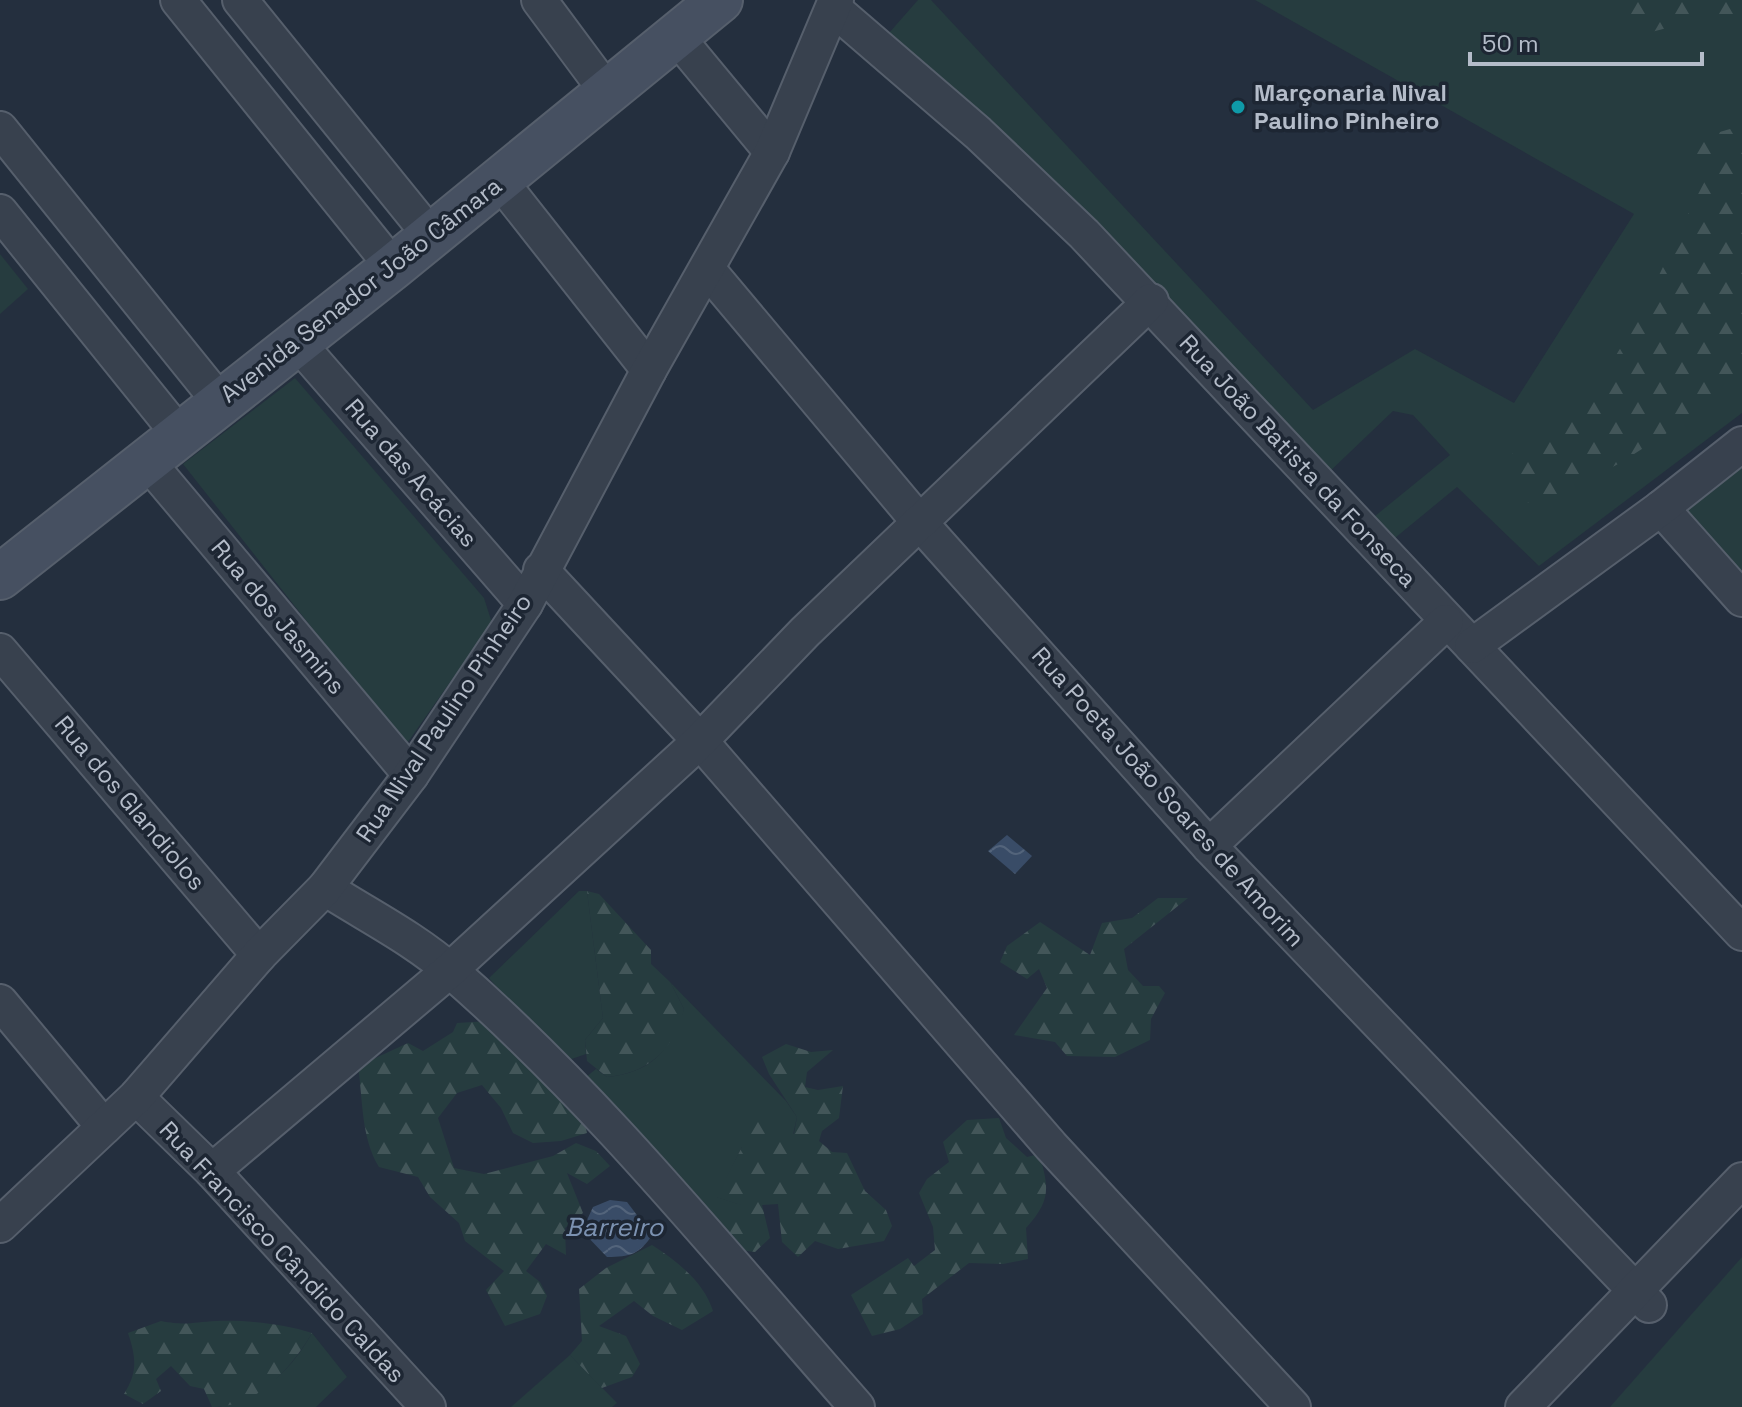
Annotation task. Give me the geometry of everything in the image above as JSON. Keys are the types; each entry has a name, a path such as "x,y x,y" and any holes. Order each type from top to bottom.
{"main road":[{"name":"Avenida Senador João Câmara","path":"2,571 393,267 720,0"}],"street":[{"path":"178,0 393,267"},
{"path":"240,0 431,236"},
{"path":"539,0 608,93"},
{"name":"Rua Nival Paulino Pinheiro","path":"0,1225 136,1097 259,955 325,888 411,775 525,604 649,370 772,152 835,4"},
{"name":"Rua João Batista da Fonseca","path":"835,4 978,133 1151,301 1446,622 1742,933"},
{"path":"676,36 772,152"},
{"path":"0,129 220,402"},
{"path":"500,181 649,370"},
{"name":"Rua dos Jasmins","path":"0,212 163,447 411,775"},
{"name":"Rua Poeta João Soares de Amorim","path":"707,269 921,524 1209,846 1643,1298"},
{"path":"212,1171 450,970 700,741 805,632 1151,301"},
{"name":"Rua das Acácias","path":"297,342 525,604"},
{"path":"1472,646 1661,508 1742,444"},
{"path":"1661,508 1742,599"},
{"path":"541,570 700,741 1051,1146 1293,1407"},
{"path":"1209,846 1446,622"},
{"name":"Rua dos Glandiolos","path":"0,651 259,955"},
{"path":"325,888 450,970 546,1061 628,1148 857,1407"},
{"path":"0,1002 104,1127"},
{"name":"Rua Francisco Cândido Caldas","path":"136,1097 212,1171 428,1407"},
{"path":"1548,1407 1742,1180"},
{"path":"1523,1407 1742,1212"}],"green space":[{"path":"918,0 931,0 1313,410 1415,349 1514,403 1634,214 1255,0 1742,0 1742,413 1539,566 1457,487 1384,547 1364,525 1450,455 1413,415 1393,411 1325,476 889,33"},
{"path":"1595,0 1742,0 1742,18 1690,22 1636,36"},
{"path":"1742,128 1742,385 1620,463 1538,507 1520,499 1496,461 1540,440 1569,415 1595,386 1636,320 1705,181 1685,142"},
{"path":"0,254 28,289 0,314"},
{"path":"295,378 484,598 492,623 405,746 183,464"},
{"path":"1742,459 1742,572 1684,507"},
{"path":"579,891 587,891 603,1018 585,1040 586,1054 563,1062 489,978"},
{"path":"587,891 599,894 651,950 651,964 670,982 684,1009 674,1036 658,1056 622,1075 607,1077 587,1061 585,1040 603,1018"},
{"path":"1158,898 1188,898 1124,949 1128,970 1143,986 1159,986 1165,993 1151,1019 1150,1040 1115,1057 1067,1056 1055,1042 1014,1035 1047,988 1039,969 1027,979 1000,962 1007,946 1040,922 1090,955 1102,923 1132,918"},
{"path":"670,982 786,1101 797,1117 793,1135 742,1147 717,1197 742,1205 723,1238 586,1077 596,1069 607,1077 637,1070 658,1056 672,1036 684,1009"},
{"path":"489,1021 560,1089 565,1108 584,1119 587,1133 561,1141 533,1143 513,1133 501,1108 482,1085 457,1093 438,1118 454,1168 484,1174 553,1156 576,1143 596,1151 610,1166 587,1184 567,1173 583,1213 565,1228 566,1255 546,1244 526,1271 540,1282 547,1296 540,1314 505,1326 486,1290 504,1271 465,1241 459,1223 430,1197 418,1177 379,1167 366,1131 358,1066 408,1043 423,1051 453,1032 457,1023"},
{"path":"786,1044 811,1052 833,1050 807,1072 805,1087 818,1090 843,1086 839,1118 822,1131 819,1141 832,1152 847,1153 865,1191 886,1210 892,1226 884,1241 838,1249 815,1241 798,1257 782,1242 778,1204 762,1205 770,1238 755,1252 731,1249 723,1238 720,1222 741,1205 716,1197 742,1147 738,1130 764,1117 794,1134 797,1117 769,1074 762,1057"},
{"path":"999,1118 1006,1138 1027,1157 1039,1154 1045,1177 1044,1202 1026,1228 1028,1259 1003,1264 969,1263 922,1299 923,1314 900,1329 872,1336 851,1295 908,1258 914,1266 935,1250 933,1227 919,1193 927,1179 949,1162 943,1142 967,1120"},
{"path":"652,1245 680,1265 696,1282 713,1311 682,1330 653,1316 634,1301 599,1326 626,1336 640,1364 632,1377 602,1388 570,1355 582,1341 579,1289 606,1268"},
{"path":"1742,1257 1742,1407 1610,1407"},
{"path":"161,1321 253,1322 312,1333 283,1372 258,1393 244,1400 212,1407 204,1389 190,1386 171,1366 156,1379 161,1391 143,1404 124,1394 132,1379 134,1364 128,1333"},
{"path":"312,1333 347,1377 316,1407 219,1407 250,1395 274,1380 294,1360"},
{"path":"570,1355 617,1403 612,1407 511,1407"}],"water":[{"path":"1007,835 1032,856 1015,874 988,851"},
{"name":"Barreiro","path":"610,1200 627,1202 652,1235 634,1253 607,1257 582,1231 593,1207"}],"place":[{"name":"Marçonaria Nival Paulino Pinheiro","path":"1238,107"}]}
